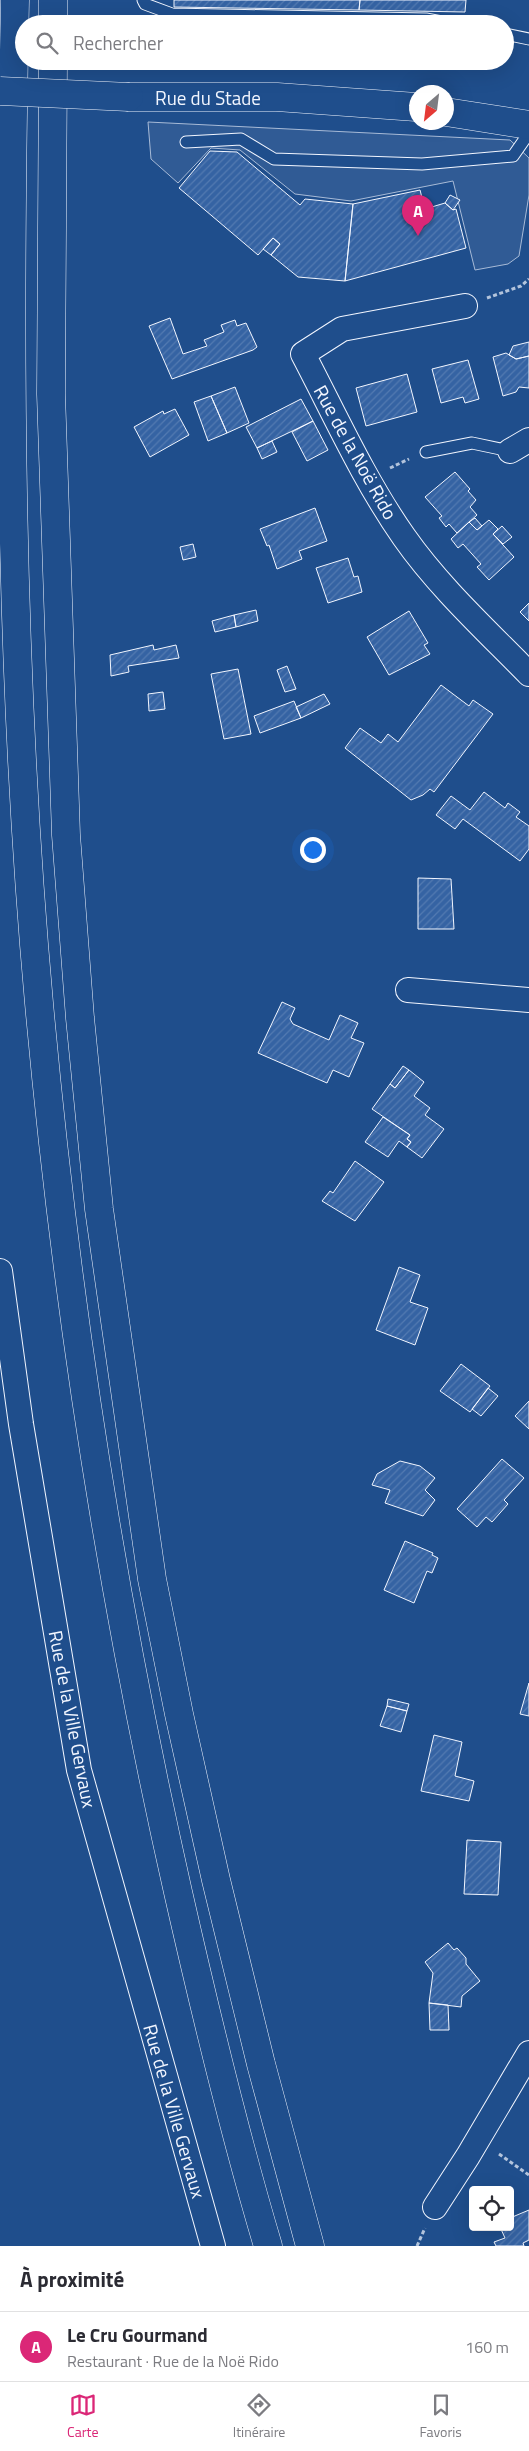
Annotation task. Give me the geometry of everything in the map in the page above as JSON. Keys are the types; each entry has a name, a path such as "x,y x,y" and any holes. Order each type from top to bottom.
{"main road":[{"path":"15,0 12,294 14,554 31,896 39,1000 55,1158 76,1331 102,1502 156,1797 202,1998 245,2170 268,2246"},
{"path":"53,0 53,15"},
{"path":"53,70 51,394 66,835 80,1018 99,1209 152,1579 179,1714 218,1890 261,2064 310,2246"},
{"name":"Rue du Stade","path":"0,90 129,97 277,97 409,106"},
{"path":"454,113 529,125"}],"street":[{"name":"Rue de la Noë Rido","path":"465,306 342,330 303,354 368,478 404,538 448,591 529,674"},
{"path":"408,990 529,1000"},
{"name":"Rue de la Ville Gervaux","path":"0,1270 21,1424 80,1770 213,2246"},
{"path":"434,2206 478,2139 529,2053"}],"lane":[{"path":"143,0 145,4 172,14 223,15"},
{"path":"514,36 529,39"},
{"path":"186,142 241,139 274,159 422,164 513,156 529,133"},
{"path":"426,452 472,443 520,446"}],"path":[{"path":"465,306 521,286 529,279"},
{"path":"368,478 426,452"},
{"path":"478,2139 529,2175"}],"shaded area":[{"path":"148,122 510,140 529,158 529,195 519,256 508,264 475,270 453,181 351,201 295,194 240,150 211,148 178,183 151,159"}],"building":[{"path":"174,0 360,0 359,10 174,7"},
{"path":"360,0 466,0 465,12 359,10"},
{"path":"210,151 237,152 300,205 305,199 353,204 345,281 298,277 271,255 280,244 273,238 258,255 179,188"},
{"path":"420,190 425,209 445,203 453,210 456,209 466,248 345,281 353,204"},
{"path":"450,195 460,200 453,210 445,203"},
{"path":"273,238 280,244 271,255 263,249"},
{"path":"170,318 183,354 207,346 204,340 224,332 221,325 235,320 237,326 246,323 257,347 172,379 149,326"},
{"path":"529,342 529,356 516,359 509,355 513,346"},
{"path":"506,353 516,359 529,356 529,388 519,387 516,392 503,396 493,357"},
{"path":"468,360 479,399 465,403 463,397 441,403 432,369"},
{"path":"407,374 417,412 366,426 356,388"},
{"path":"235,387 249,423 227,433 211,396"},
{"path":"211,396 227,433 208,441 194,402"},
{"path":"301,399 313,421 257,448 246,427"},
{"path":"175,409 189,435 150,457 134,427 163,411 164,414"},
{"path":"313,421 328,450 307,461 292,432"},
{"path":"272,441 277,452 262,459 257,448"},
{"path":"455,472 470,489 468,491 476,500 470,507 477,515 457,533 449,524 446,527 439,518 442,516 425,497"},
{"path":"315,508 327,541 299,551 302,559 277,569 269,545 267,546 260,529"},
{"path":"475,518 482,526 477,530 469,522"},
{"path":"489,520 498,529 493,534 514,557 489,580 477,567 481,564 463,544 458,548 451,539 469,522 477,530"},
{"path":"502,526 512,537 503,544 493,534"},
{"path":"193,544 196,557 183,560 180,547"},
{"path":"348,558 354,577 358,576 362,592 328,603 316,568"},
{"path":"529,603 529,621 520,612"},
{"path":"256,610 258,621 236,627 234,615"},
{"path":"409,611 428,643 424,645 430,654 389,675 367,637"},
{"path":"234,615 236,627 215,632 212,621"},
{"path":"153,645 154,650 176,645 179,658 128,666 129,672 111,676 110,655"},
{"path":"287,666 296,689 285,692 277,670"},
{"path":"238,669 251,734 224,739 211,674"},
{"path":"441,685 469,706 473,700 493,714 434,792 430,789 423,795 411,800 345,748 360,728 381,743 388,734 398,742"},
{"path":"163,692 165,709 149,711 148,694"},
{"path":"324,694 330,704 301,718 296,707"},
{"path":"294,701 301,718 260,733 254,716"},
{"path":"484,792 505,808 508,803 520,812 516,817 529,826 529,849 520,861 463,819 455,829 436,815 451,796 470,810"},
{"path":"418,878 451,879 454,929 418,929"},
{"path":"282,1002 295,1008 290,1019 293,1024 329,1040 340,1015 358,1023 351,1038 364,1043 349,1077 333,1070 327,1083 258,1053"},
{"path":"403,1066 409,1070 395,1088 390,1084"},
{"path":"409,1070 424,1082 414,1096 430,1108 425,1115 444,1129 422,1158 407,1147 411,1142 407,1139 410,1135 372,1109 390,1084 395,1088"},
{"path":"383,1117 410,1135 407,1139 411,1142 407,1147 399,1141 388,1157 365,1142"},
{"path":"355,1161 384,1182 355,1221 322,1201 330,1191 333,1193"},
{"path":"399,1267 420,1275 410,1302 428,1308 415,1345 376,1330"},
{"path":"461,1364 490,1386 470,1412 440,1391"},
{"path":"488,1388 498,1396 481,1416 472,1409"},
{"path":"529,1401 529,1429 515,1416"},
{"path":"502,1459 524,1478 504,1500 508,1504 492,1522 486,1517 477,1527 457,1509"},
{"path":"400,1461 420,1466 435,1478 425,1490 435,1500 423,1516 385,1503 390,1490 372,1485 377,1474"},
{"path":"405,1541 433,1553 432,1555 438,1558 432,1573 427,1571 414,1603 384,1590"},
{"path":"529,1683 529,1716 520,1714"},
{"path":"388,1699 409,1704 407,1711 387,1706"},
{"path":"387,1706 407,1711 401,1732 380,1726"},
{"path":"434,1735 462,1742 455,1776 474,1781 469,1801 421,1791"},
{"path":"467,1840 501,1842 498,1895 464,1894"},
{"path":"448,1943 454,1950 457,1948 466,1958 466,1964 480,1981 462,1996 461,2007 429,2003 433,1973 425,1962"},
{"path":"429,2003 448,2005 449,2030 430,2030"},
{"path":"529,2210 529,2240 523,2243 524,2246 496,2246 494,2242 505,2238 502,2231 514,2231 514,2216"}],"place":[{"name":"Le Cru Gourmand","path":"418,236"}]}
